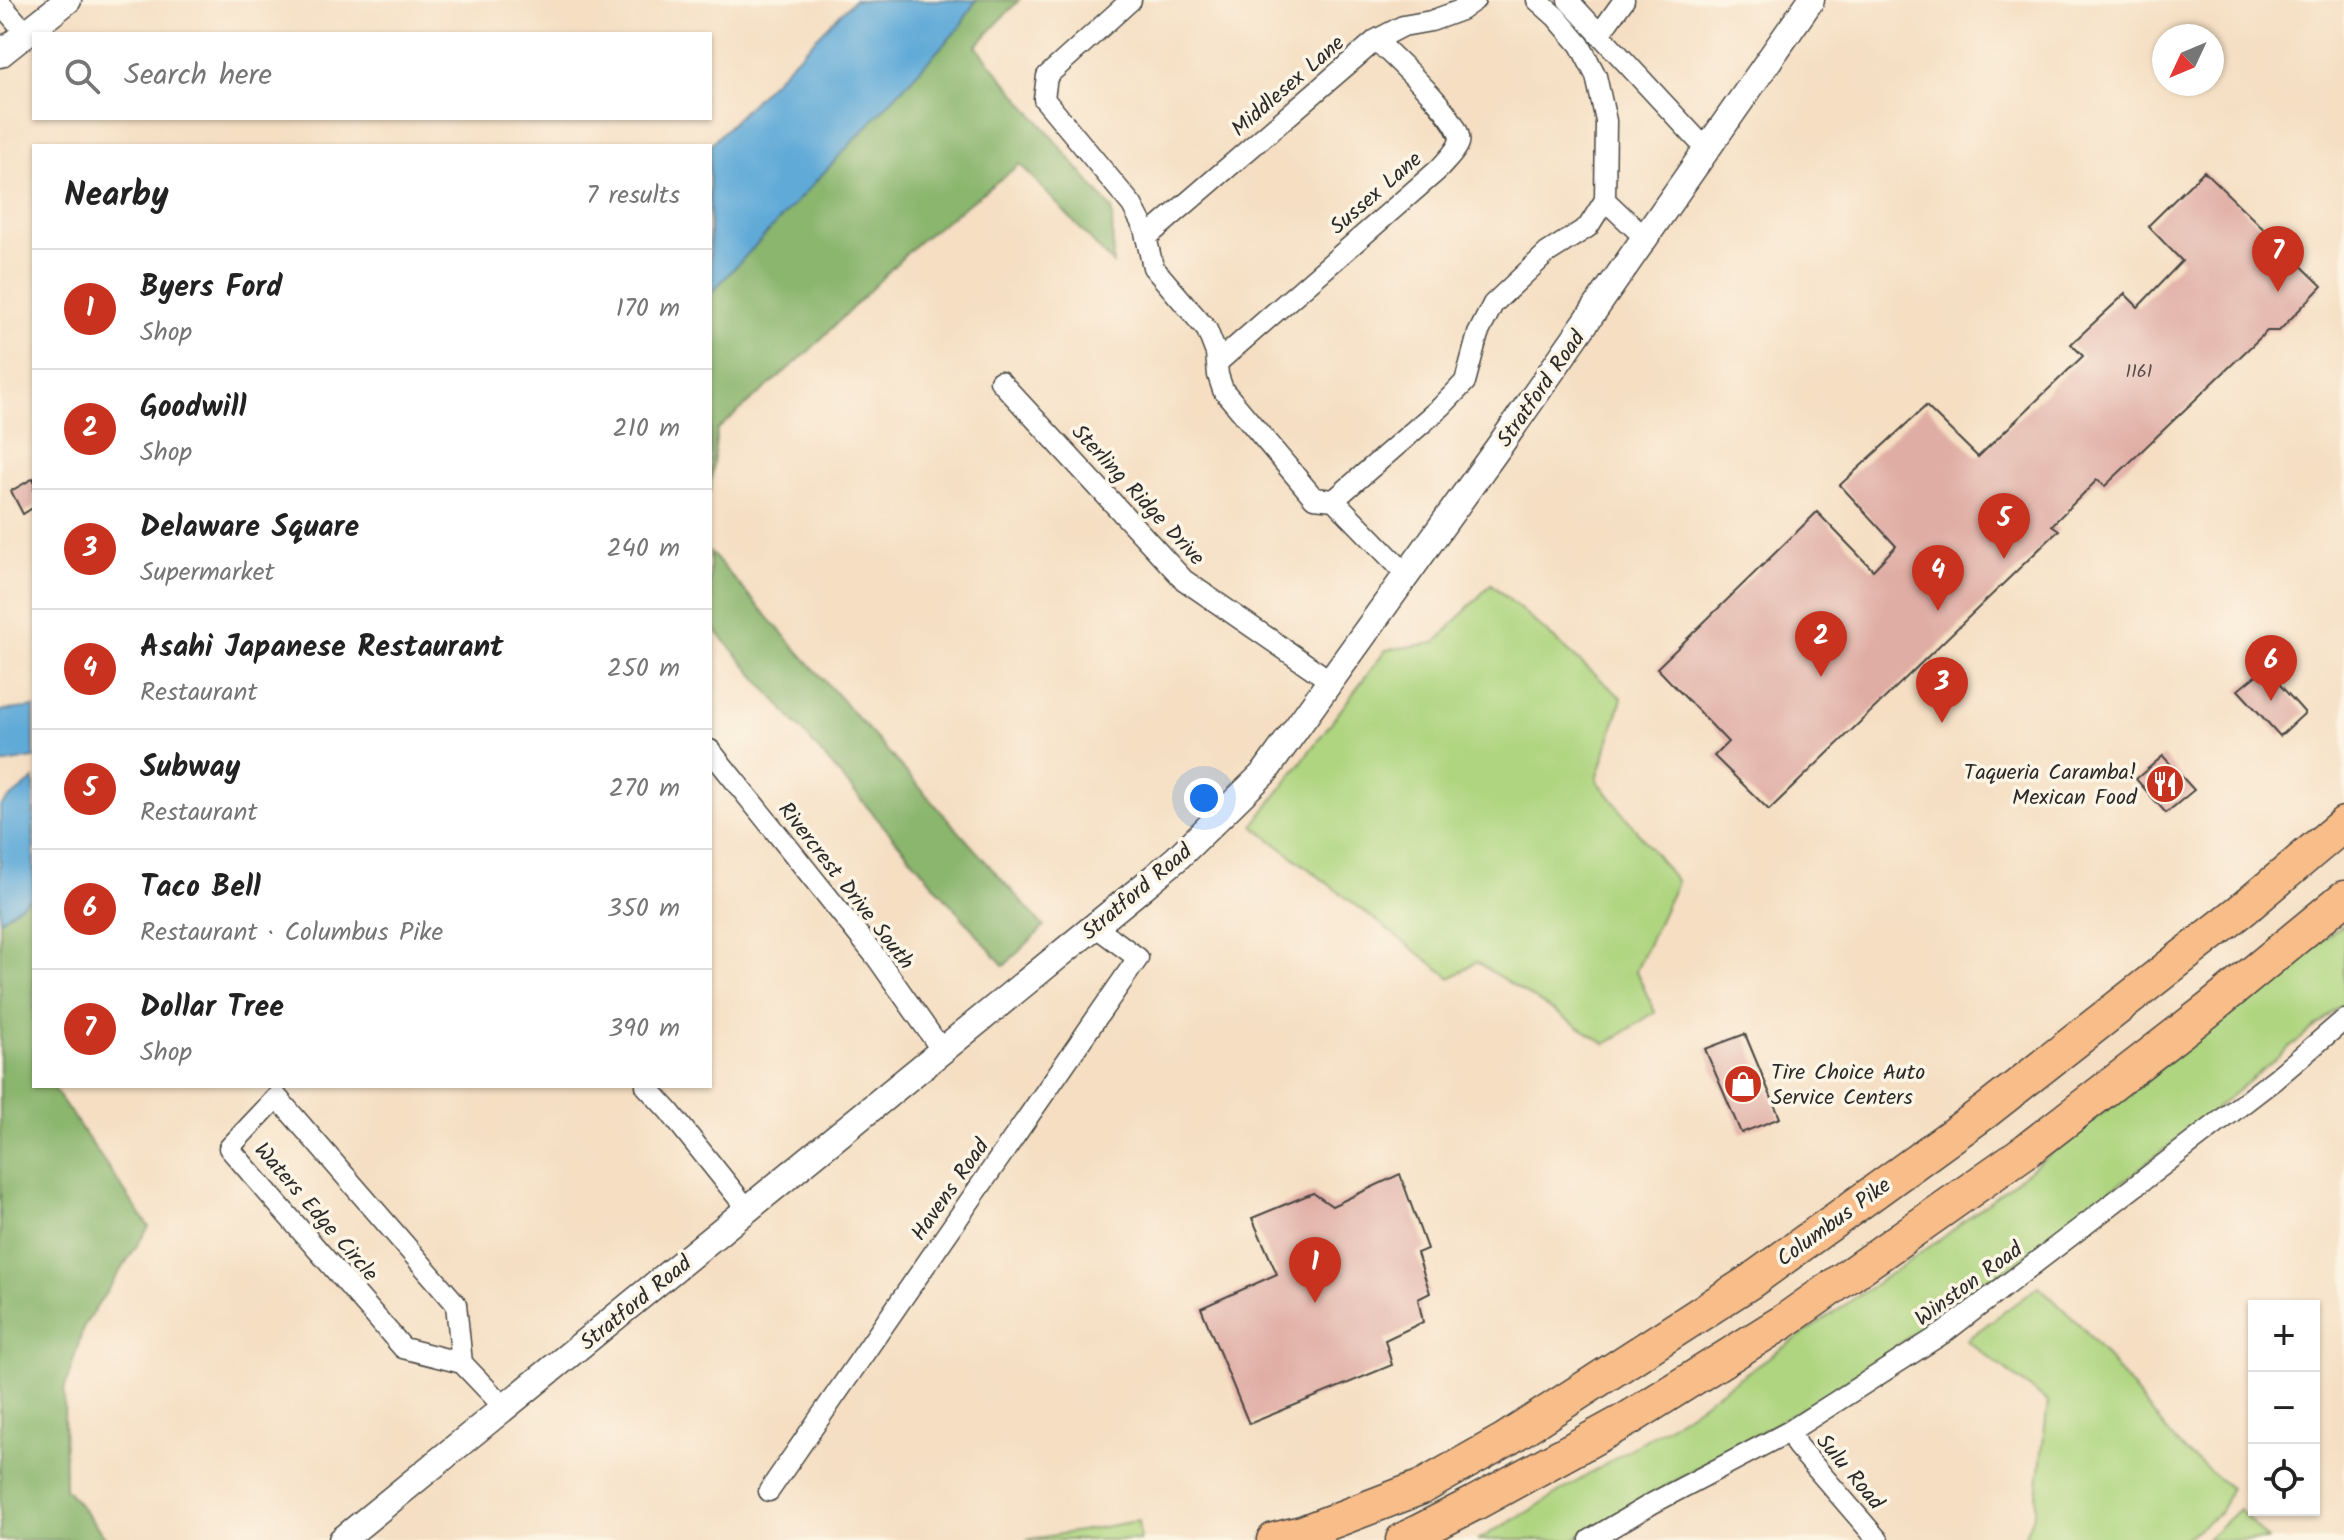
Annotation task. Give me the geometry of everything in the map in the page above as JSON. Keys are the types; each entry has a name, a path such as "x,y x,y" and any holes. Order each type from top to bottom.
{"highway":[{"name":"Columbus Pike","path":"1274,1540 1302,1533 1422,1487 1505,1440 1738,1289 1986,1111 2242,910 2344,824"},
{"path":"1403,1540 1628,1419 1783,1322 2027,1150 2207,1011 2344,898"}],"street":[{"path":"0,54 68,0"},
{"path":"1131,0 1047,76 1044,99 1132,205 1144,228 1153,267 1207,330 1223,390 1237,409 1314,498 1334,500 1407,575"},
{"name":"Middlesex Lane","path":"1146,238 1376,40 1403,26 1431,21 1461,10 1475,0"},
{"path":"1334,500 1441,407 1465,382 1478,334 1493,304 1547,253 1588,227 1605,200 1606,121 1596,76 1580,45 1537,0"},
{"path":"1568,0 1706,149"},
{"path":"1599,35 1624,0"},
{"name":"Stratford Road","path":"342,1540 1176,859 1265,772 1332,682 1811,0"},
{"path":"0,3 26,33"},
{"name":"Sussex Lane","path":"1217,363 1439,169 1459,143 1459,134 1448,113 1376,40"},
{"path":"1605,200 1644,237"},
{"name":"Sterling Ridge Drive","path":"1000,381 1184,580 1332,682"},
{"name":"Rivercrest Drive South","path":"712,752 877,958 943,1052"},
{"name":"Havens Road","path":"769,1491 1138,958 1095,926"},
{"name":"Winston Road","path":"1590,1540 1790,1431 1945,1332 2275,1079 2344,1020"},
{"path":"648,1088 748,1210"},
{"name":"Waters Edge Circle","path":"277,1097 456,1304 462,1363 403,1348 229,1148 277,1097"},
{"path":"462,1363 504,1407"},
{"name":"Sulu Road","path":"1790,1431 1797,1446 1878,1540"}],"green space":[{"path":"976,0 1019,0 976,46 1112,209 1113,264 1020,164 917,243 809,351 717,430 712,474 712,292 959,28"},
{"path":"712,554 1044,927 1004,966 712,626"},
{"path":"1491,584 1622,698 1597,780 1677,882 1636,971 1655,1012 1606,1044 1476,962 1451,978 1253,826 1386,650 1435,643"},
{"path":"32,896 32,1088 53,1088 149,1227 84,1326 64,1391 65,1488 108,1540 0,1540 0,920"},
{"path":"2344,924 2344,1003 2190,1130 2015,1264 1827,1394 1572,1540 1477,1540 1681,1418 1945,1236"},
{"path":"2039,1286 2084,1329 2179,1446 2230,1488 2221,1512 2182,1540 2023,1540 2035,1510 2048,1402 1966,1340"},
{"path":"2239,1509 2268,1540 2206,1540"},
{"path":"1138,1521 1140,1540 1026,1540"}],"water":[{"path":"854,0 976,0 959,28 712,292 711,144"},
{"path":"32,707 32,758 0,764 0,711"},
{"path":"32,781 32,896 0,920 0,806"}],"building":[{"path":"2204,171 2322,286 2279,331 2267,331 2105,486 2097,480 2052,525 2059,530 1769,810 1714,756 1728,742 1657,668 1817,512 1873,570 1896,546 1840,485 1926,406 1978,457 2083,356 2071,344 2125,294 2138,307 2182,261 2148,226"},
{"path":"32,479 32,508 23,514 11,491"},
{"path":"2265,668 2305,713 2280,736 2238,690"},
{"name":"Taqueria Caramba! Mexican Food","path":"2163,756 2194,790 2166,813 2136,779"},
{"name":"Tire Choice Auto Service Centers","path":"1745,1034 1780,1118 1741,1133 1705,1049"},
{"path":"1400,1174 1427,1249 1417,1253 1430,1293 1418,1299 1423,1322 1385,1340 1392,1365 1249,1424 1201,1308 1277,1274 1252,1218 1313,1193 1332,1206"}],"place":[{"name":"Dollar Tree","path":"2278,292"},
{"name":"Subway","path":"2004,559"},
{"name":"Asahi Japanese Restaurant","path":"1938,611"},
{"name":"Goodwill","path":"1821,677"},
{"name":"Taco Bell","path":"2271,701"},
{"name":"Delaware Square","path":"1942,723"},
{"name":"Taqueria Caramba! Mexican Food","path":"2165,784"},
{"name":"Tire Choice Auto Service Centers","path":"1743,1084"},
{"name":"Byers Ford","path":"1315,1303"}]}
